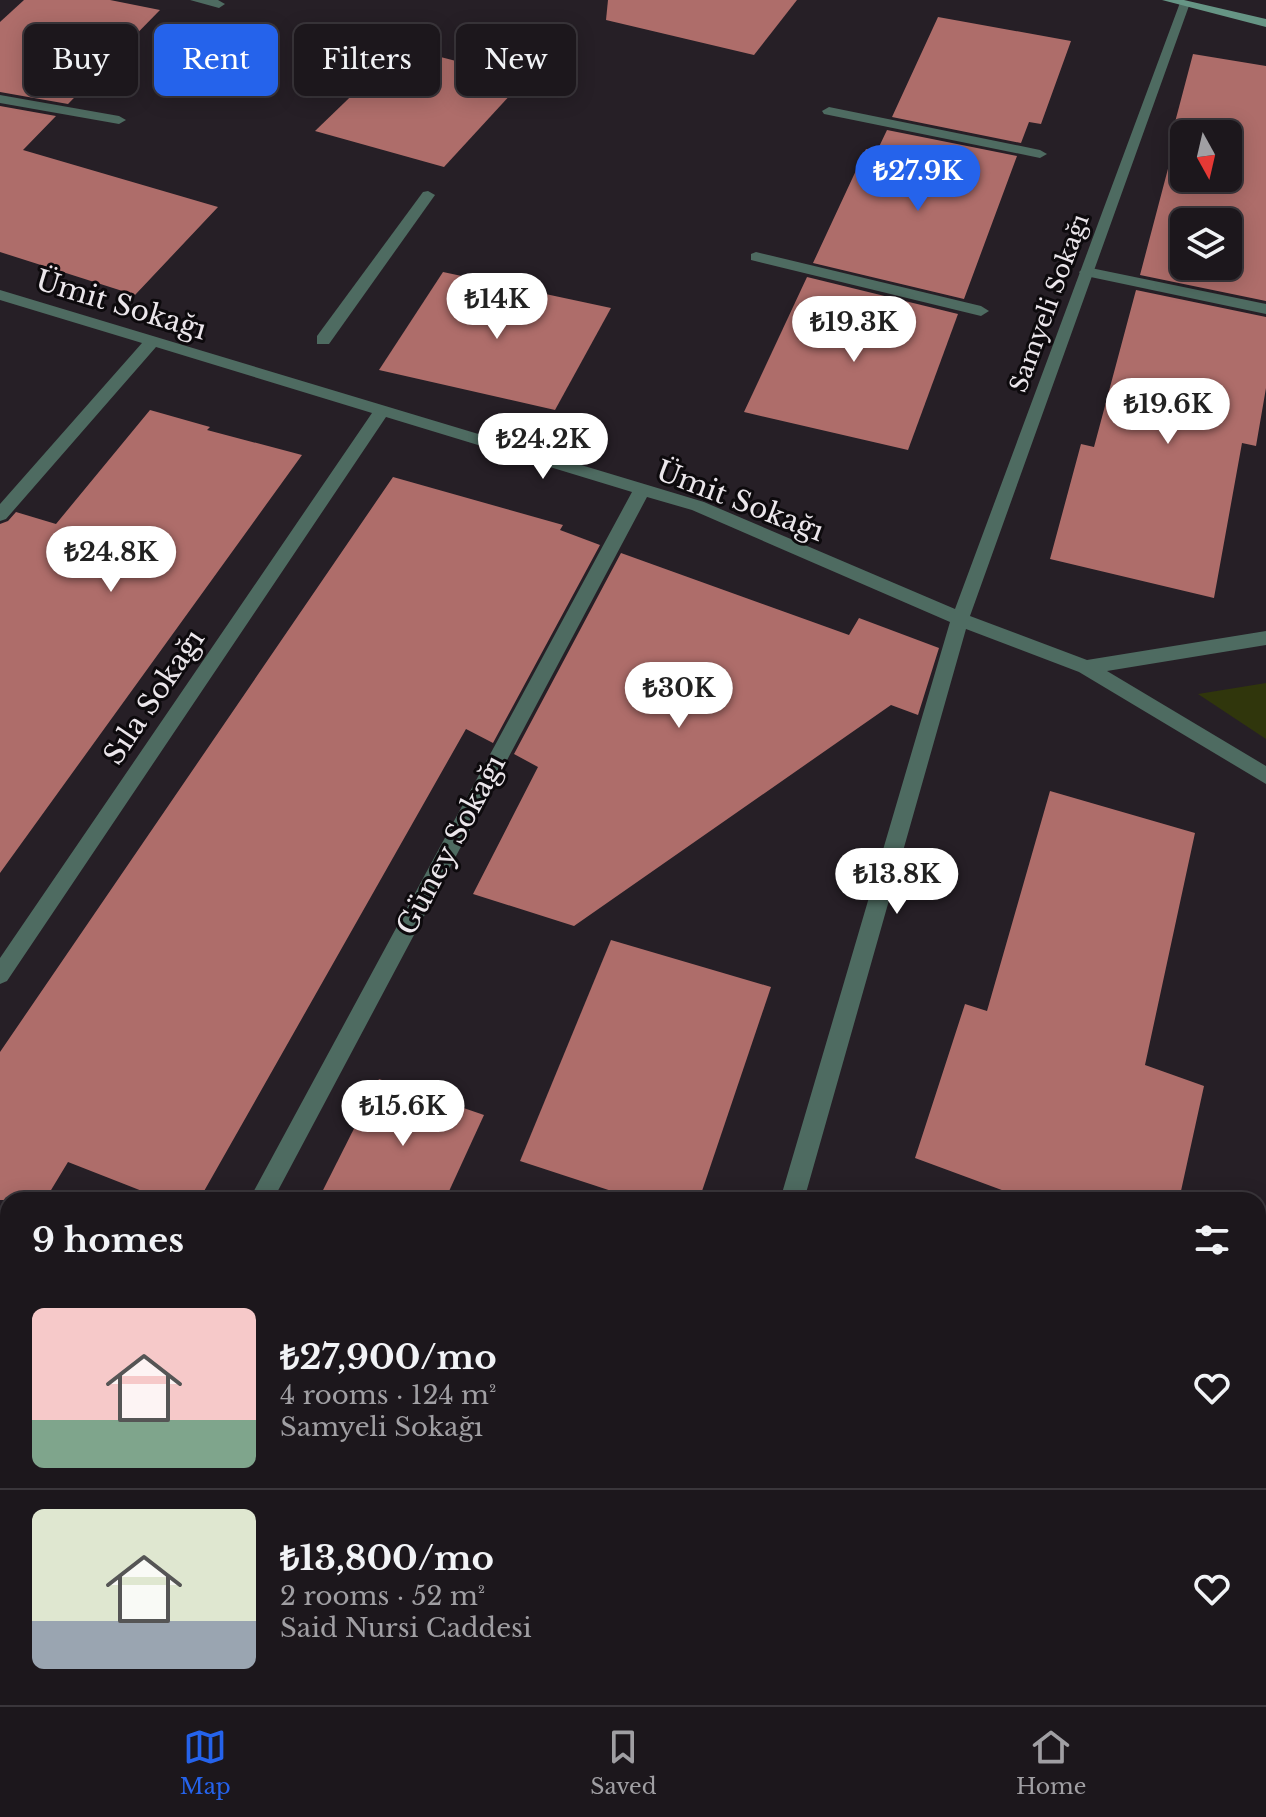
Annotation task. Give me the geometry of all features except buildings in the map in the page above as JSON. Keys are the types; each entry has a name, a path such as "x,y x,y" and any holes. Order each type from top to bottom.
{"street":[{"path":"196,0 219,4"},
{"path":"1176,2 1266,23"},
{"name":"Samyeli Sokağı","path":"794,1192 960,619 1086,272 1176,2"},
{"path":"0,99 119,120"},
{"path":"829,111 1040,154"},
{"path":"323,340 428,195"},
{"path":"756,257 981,311"},
{"path":"1086,272 1266,309"},
{"name":"Ümit Sokağı","path":"0,295 698,506 960,619 1086,667 1266,776"},
{"path":"0,515 153,341"},
{"name":"Sıla Sokağı","path":"0,975 382,411"},
{"name":"Güney Sokağı","path":"265,1192 642,490"},
{"path":"1086,667 1266,638"}],"green space":[{"path":"1266,683 1266,739 1198,694"}]}
